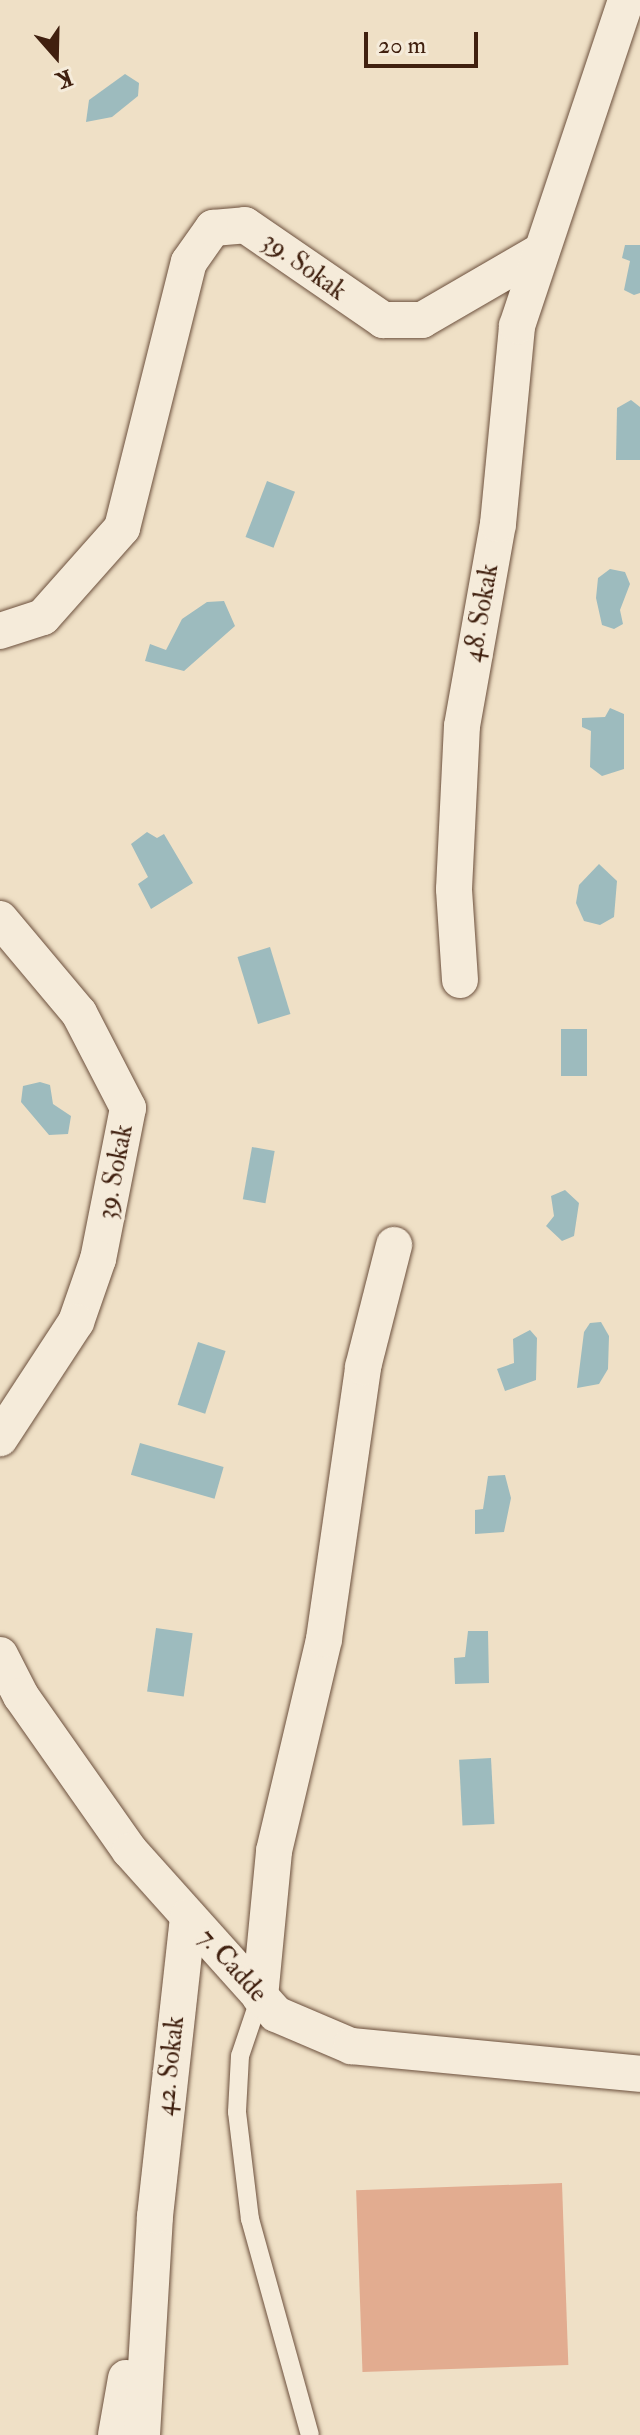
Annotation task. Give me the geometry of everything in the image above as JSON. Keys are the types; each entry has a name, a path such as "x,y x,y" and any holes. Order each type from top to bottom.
{"street":[{"path":"541,251 626,0"},
{"name":"39. Sokak","path":"0,631 43,617 122,528 189,262 213,228 245,225 383,320 422,320 541,251"},
{"name":"48. Sokak","path":"460,980 454,889 462,726 498,524 517,326 541,251"},
{"name":"39. Sokak","path":"0,919 79,1013 128,1108 98,1259 76,1322 0,1438"},
{"path":"260,1997 274,1851 324,1639 363,1367 394,1245"},
{"name":"7. Cadde","path":"0,1655 21,1696 130,1851 276,2014 351,2046 640,2074"},
{"name":"42. Sokak","path":"142,2435 155,2216 188,1917"},
{"name":"42. Sokak","path":"116,2435 155,2216"}],"lane":[{"path":"260,1997 240,2056 237,2112 250,2219 310,2435"}],"water":[{"path":"125,74 139,83 138,96 112,117 86,122 89,100"},
{"path":"625,245 640,245 640,293 634,295 624,290 630,261 622,258"},
{"path":"631,400 640,407 640,460 616,460 617,408"},
{"path":"267,481 295,492 274,548 245,537"},
{"path":"610,569 625,572 630,584 620,610 623,624 614,629 602,625 596,598 598,578"},
{"path":"224,601 235,626 184,671 145,661 150,644 166,650 182,619 207,602"},
{"path":"610,708 624,714 624,769 602,776 590,767 591,731 582,727 582,718 605,717"},
{"path":"147,832 157,838 164,834 193,883 151,909 138,884 148,877 131,844"},
{"path":"599,864 617,881 614,917 600,925 584,921 576,903 579,885"},
{"path":"270,947 290,1014 258,1024 237,957"},
{"path":"561,1029 587,1029 587,1076 561,1076"},
{"path":"40,1082 50,1085 53,1104 71,1116 68,1134 49,1135 21,1102 23,1086"},
{"path":"252,1147 275,1151 265,1203 243,1199"},
{"path":"565,1190 579,1203 574,1236 562,1241 546,1226 554,1216 551,1196"},
{"path":"601,1322 609,1336 608,1369 599,1384 577,1388 584,1332 590,1323"},
{"path":"530,1330 537,1338 536,1380 505,1391 497,1369 514,1363 513,1339"},
{"path":"198,1342 226,1351 205,1414 178,1405"},
{"path":"140,1443 224,1467 215,1499 131,1475"},
{"path":"505,1475 511,1498 504,1532 475,1534 475,1510 483,1509 488,1476"},
{"path":"156,1628 193,1633 184,1697 147,1691"},
{"path":"468,1631 488,1631 489,1683 455,1684 454,1658 465,1657"},
{"path":"491,1758 494,1824 462,1826 459,1760"}],"building":[{"path":"562,2183 568,2365 362,2372 356,2190"}]}
